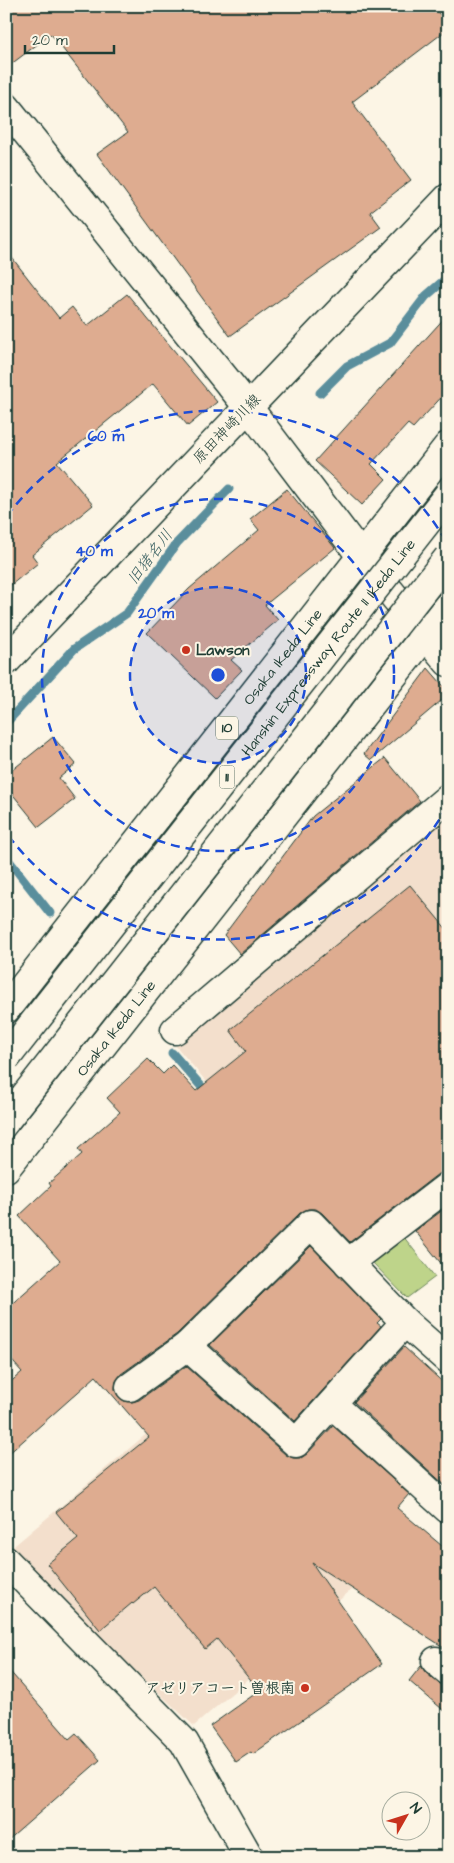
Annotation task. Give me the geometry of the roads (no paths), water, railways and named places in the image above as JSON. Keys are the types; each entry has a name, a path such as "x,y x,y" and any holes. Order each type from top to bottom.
{"main road":[{"path":"6,107 248,407 361,556 448,662"},
{"name":"原田神崎川線","path":"6,661 448,198"},
{"name":"Osaka Ikeda Line","path":"6,1010 448,446"},
{"name":"Hanshin Expressway Route 11 Ikeda Line","path":"6,1058 448,495"},
{"path":"6,1120 448,558"},
{"name":"Osaka Ikeda Line","path":"6,1168 448,606"},
{"path":"175,1030 448,798"},
{"path":"354,1259 448,1186"},
{"path":"130,1387 187,1346 311,1224 354,1259 405,1322 448,1360"},
{"path":"187,1346 296,1443 405,1322"},
{"path":"332,1404 448,1509"},
{"path":"6,1561 184,1742 249,1857"}],"waterway":[{"name":"旧猪名川","path":"320,393 347,366 390,343 426,296 448,277"},
{"name":"旧猪名川","path":"6,723 74,649 127,613 177,543 229,489"},
{"path":"6,857 50,913"},
{"path":"172,1053 208,1094"}],"place":[{"name":"Lawson","path":"186,650"},
{"name":"アゼリアコート曽根南","path":"305,1688"}]}
